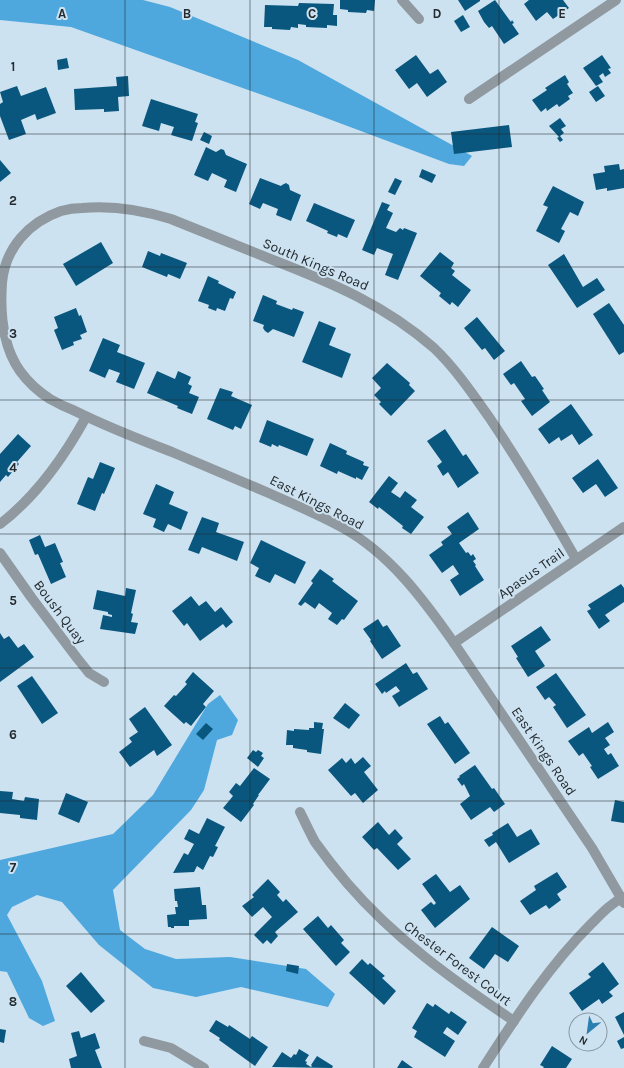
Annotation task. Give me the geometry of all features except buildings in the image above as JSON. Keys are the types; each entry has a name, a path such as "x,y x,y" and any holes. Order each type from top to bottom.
{"street":[{"path":"402,0 419,19"},
{"path":"469,99 616,0"},
{"name":"South Kings Road","path":"2,320 2,278 13,249 22,236 34,224 48,216 66,209 96,206 127,208 150,212 332,283 376,306 404,325 434,349 455,371 493,424 532,483 576,559"},
{"name":"East Kings Road","path":"2,320 6,341 14,362 34,387 50,399 86,417 219,471 300,507 343,528 362,540 390,564 407,581 454,643 592,848 623,900"},
{"path":"0,524 32,494 53,470 71,444 86,417"},
{"name":"Apasus Trail","path":"454,643 624,527"},
{"name":"Boush Quay","path":"0,553 30,597 89,673 104,682"},
{"name":"Chester Forest Court","path":"300,812 315,842 336,870 363,901 392,930 419,954 514,1021"},
{"path":"483,1068 550,970 575,939 608,907 623,900"},
{"path":"144,1042 171,1048 204,1068"}],"water":[{"path":"0,0 143,0 170,7 298,60 472,156 464,166 449,164 310,112 71,27 0,20"},
{"path":"220,695 238,720 232,735 217,740 204,790 191,810 113,890 120,930 145,949 176,959 230,957 306,969 335,994 328,1007 241,987 196,997 153,988 99,945 62,902 37,895 12,907 7,915 42,981 55,1021 43,1026 29,1018 7,972 0,971 0,860 113,834 153,795 208,704"}]}
